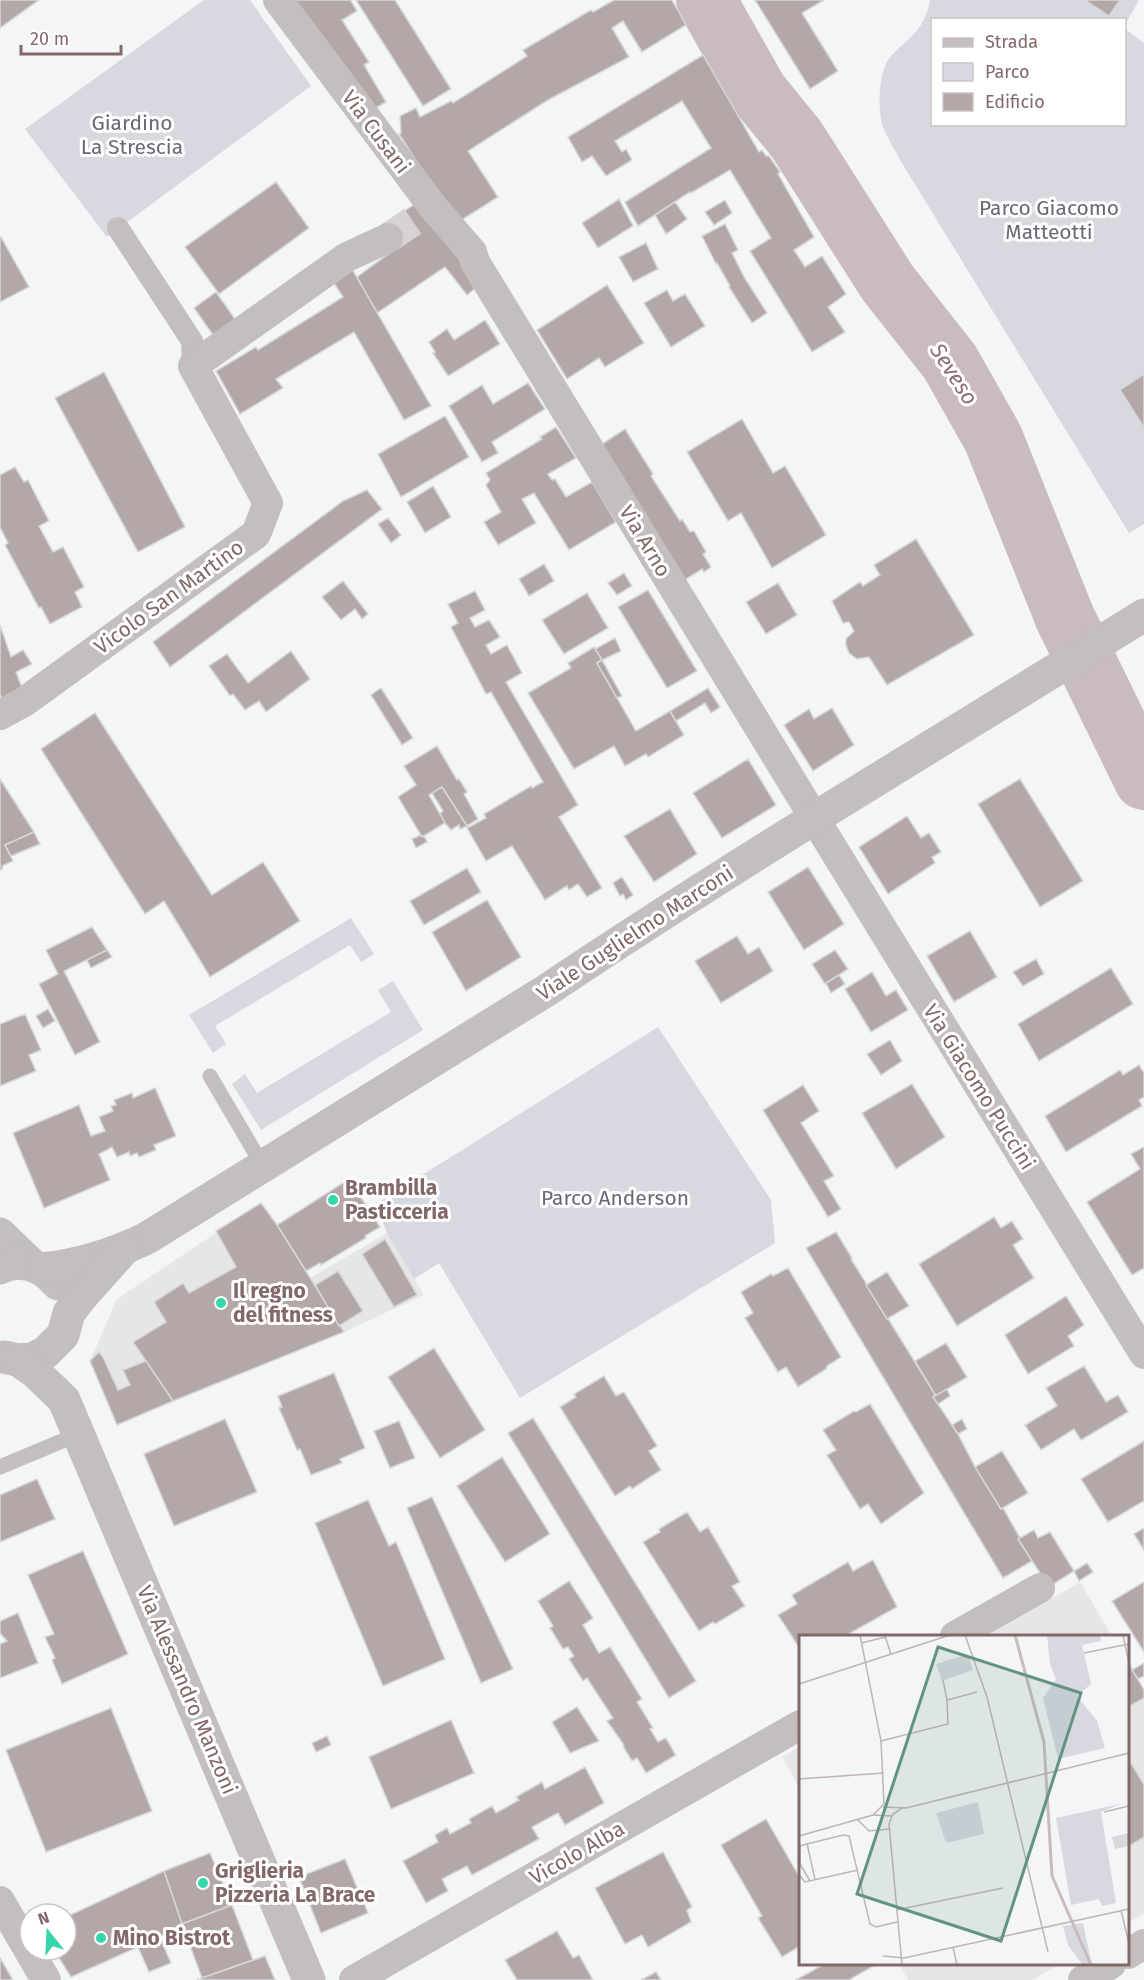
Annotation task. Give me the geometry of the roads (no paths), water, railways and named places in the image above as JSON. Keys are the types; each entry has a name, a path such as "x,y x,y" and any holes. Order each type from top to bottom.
{"street":[{"name":"Via Cusani","path":"278,0 429,210 472,252 475,262"},
{"path":"118,228 192,341 193,366"},
{"path":"193,366 347,257 388,238"},
{"name":"Via Arno","path":"475,262 815,819"},
{"name":"Vicolo San Martino","path":"0,715 24,702 256,534 268,503 193,366"},
{"name":"Viale Guglielmo Marconi","path":"124,1249 147,1238 548,990 608,948 1132,623"},
{"name":"Via Giacomo Puccini","path":"815,819 1144,1354"},
{"path":"0,1234 24,1267 68,1266 124,1249"},
{"path":"5,1357 32,1359 46,1352 82,1296 124,1249"},
{"name":"Via Alessandro Manzoni","path":"24,1267 60,1285 66,1324 64,1400"},
{"name":"Via Alessandro Manzoni","path":"5,1357 35,1372 64,1400 309,1980"},
{"path":"958,1635 1040,1588"},
{"name":"Vicolo Alba","path":"354,1980 799,1726"},
{"path":"0,1901 46,1980"},
{"path":"1129,1953 1144,1944"},
{"path":"1083,1980 1109,1965"}],"lane":[{"path":"210,1076 263,1166"},
{"path":"0,1467 79,1434"}],"waterway":[{"name":"Seveso","path":"706,0 758,92 797,140 887,282 950,362 993,438 1065,618 1144,780"}],"tunnel":[{"path":"388,238 425,213"}],"place":[{"name":"Brambilla Pasticceria","path":"333,1200"},
{"name":"Il regno del fitness","path":"221,1303"},
{"name":"Griglieria Pizzeria La Brace","path":"203,1883"},
{"name":"Mino Bistrot","path":"101,1938"}],"park label":[{"name":"Giardino La Strescia","path":"132,135"},
{"name":"Parco Giacomo Matteotti","path":"1049,220"},
{"name":"Parco Anderson","path":"615,1198"}]}
